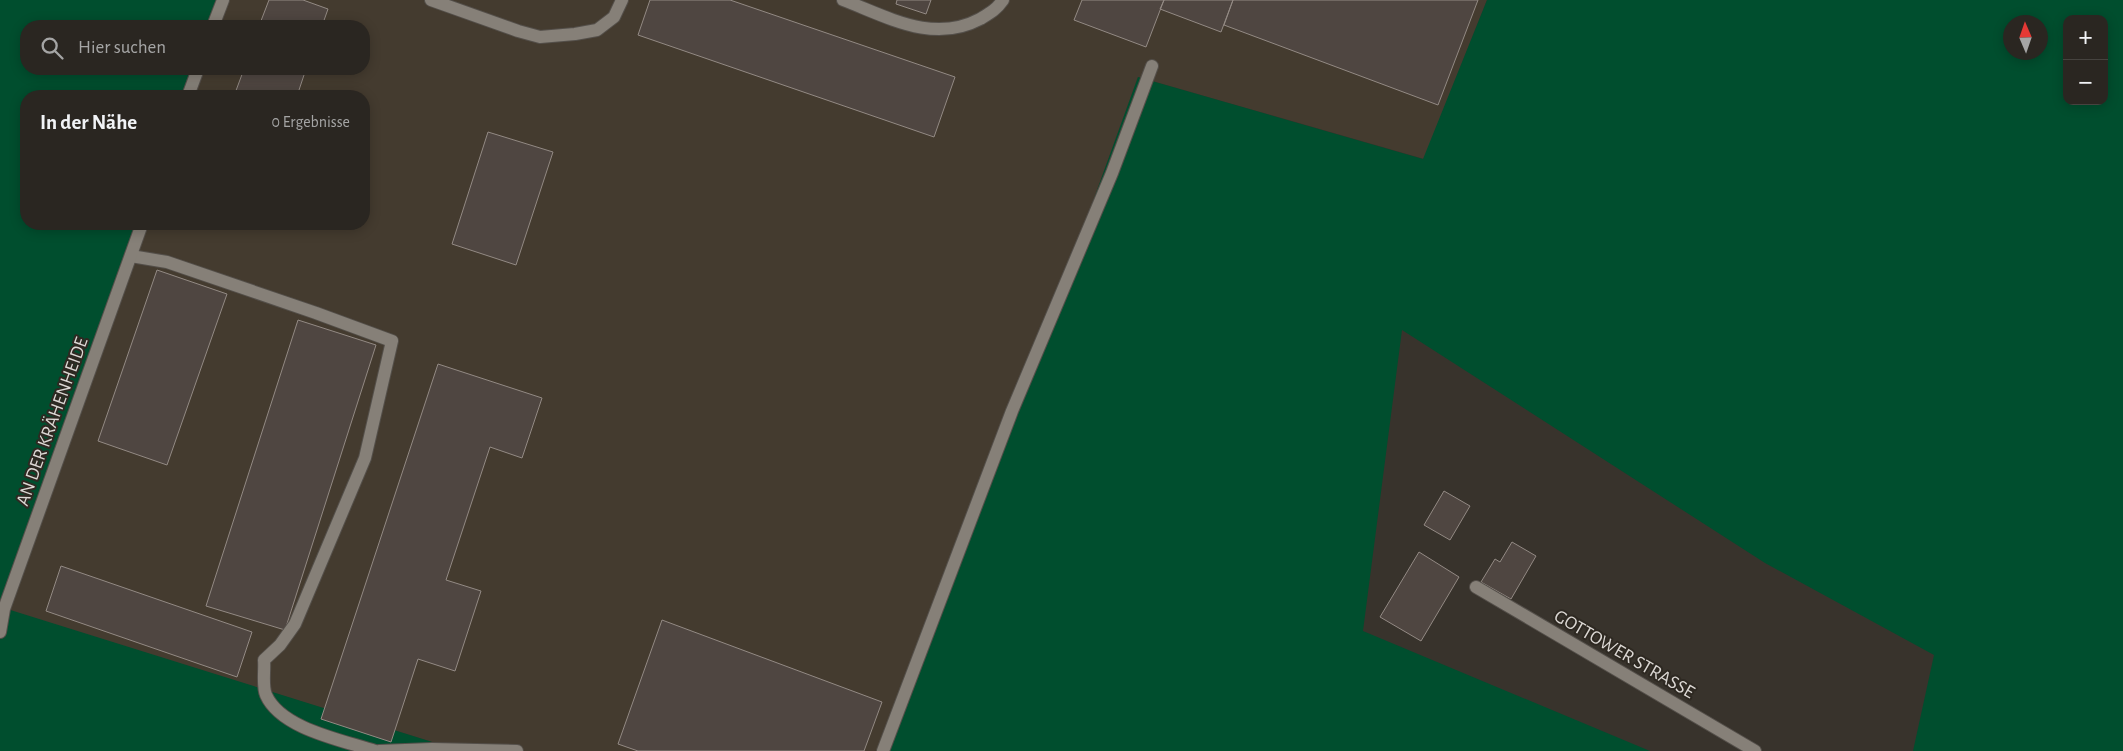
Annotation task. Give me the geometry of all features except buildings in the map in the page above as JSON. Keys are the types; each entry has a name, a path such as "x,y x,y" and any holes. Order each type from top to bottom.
{"street":[{"path":"215,20 223,0"},
{"path":"431,0 540,37 597,30 614,17 622,0"},
{"path":"843,0 913,26 938,30 966,26 996,10 1003,0"},
{"path":"883,751 1012,411 1112,173 1152,66"},
{"path":"190,90 196,75"},
{"name":"AN DER KRÄHENHEIDE","path":"0,632 4,608 140,230"},
{"path":"131,256 167,262 392,341 364,458 295,624 280,646 264,660 266,694 276,711 304,728 375,751"},
{"name":"GOTTOWER STRASSE","path":"1476,587 1755,751"},
{"path":"379,751 432,749 517,751"}],"shaded area":[{"path":"223,0 1487,0 1424,159 1138,77 1049,323 888,751 461,751 4,609 140,230 370,230 370,90 190,90 196,75 370,75 370,20 215,20"}],"green space":[{"path":"0,0 223,0 215,20 20,20 20,75 196,75 190,90 20,90 20,230 140,230 4,608 461,751 0,751"},
{"path":"1487,0 2123,0 2123,751 1913,751 1934,655 1765,563 1402,330 1363,631 1650,751 888,751 1049,323 1138,77 1423,159"}]}
